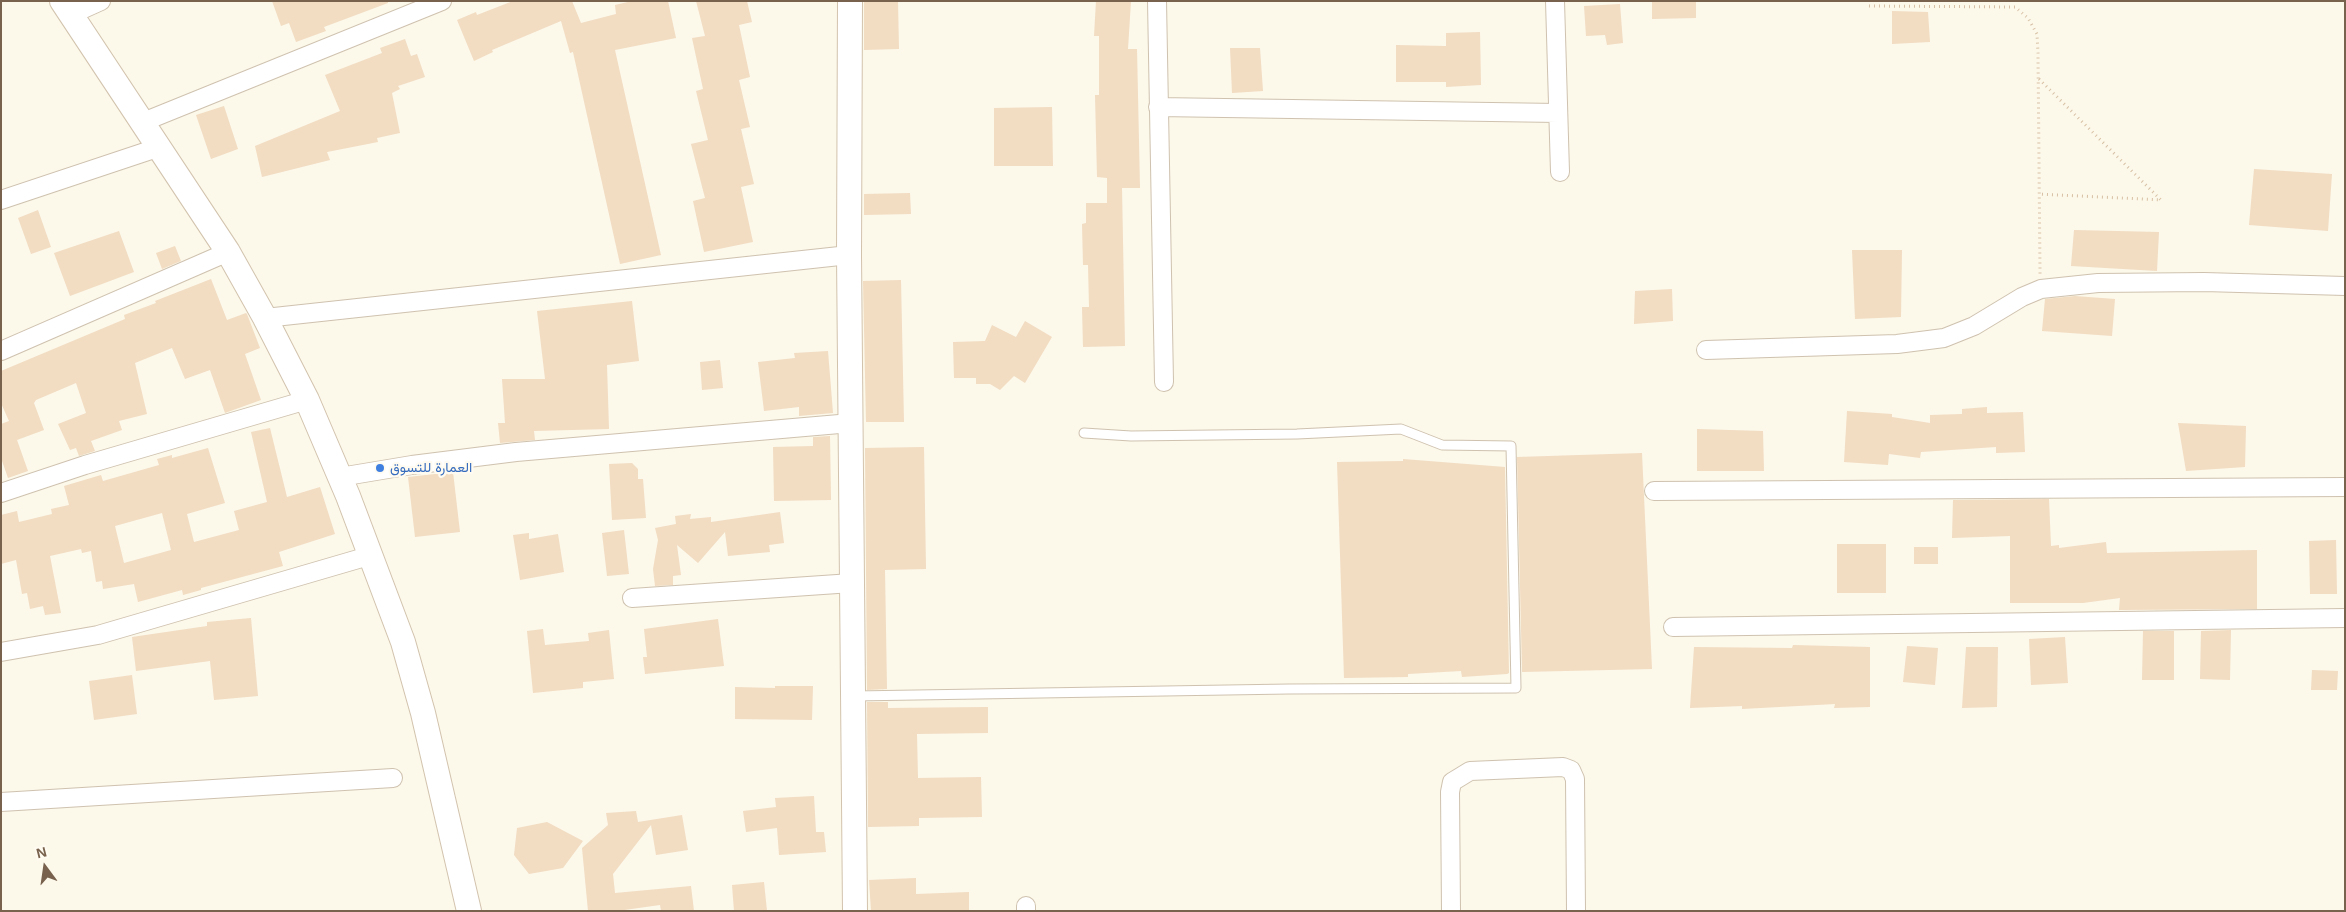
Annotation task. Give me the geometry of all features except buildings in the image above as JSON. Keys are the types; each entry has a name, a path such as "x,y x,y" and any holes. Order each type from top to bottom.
{"street":[{"path":"102,1 66,8 228,252 265,318 307,400 372,555 403,642 421,704 469,911"},
{"path":"143,122 442,1"},
{"path":"850,1 849,255 855,911"},
{"path":"1157,1 1164,382"},
{"path":"1555,1 1560,172"},
{"path":"1158,107 1558,113"},
{"path":"1,200 160,147"},
{"path":"1,351 228,252"},
{"path":"265,318 849,255"},
{"path":"1706,350 1897,344 1944,338 1974,326 2022,297 2041,290 2098,283 2204,282 2345,286"},
{"path":"1,493 85,465 307,400"},
{"path":"340,477 412,465 516,452 851,422"},
{"path":"1654,491 2345,487"},
{"path":"1,652 98,635 372,555"},
{"path":"632,598 852,583"},
{"path":"1673,627 2345,618"},
{"path":"1451,911 1450,792 1452,782 1470,771 1563,767 1571,770 1575,779 1576,911"},
{"path":"1,802 393,778"}],"lane":[{"path":"854,696 1299,689 1516,688 1511,446 1442,445 1401,429 1297,434 1131,436 1084,433"}],"path":[{"path":"1868,6 2015,7 2028,18 2037,34 2041,290"},
{"path":"2038,79 2162,200 2039,194"}],"place":[{"name":"العمارة للتسوق","path":"380,468"}]}
